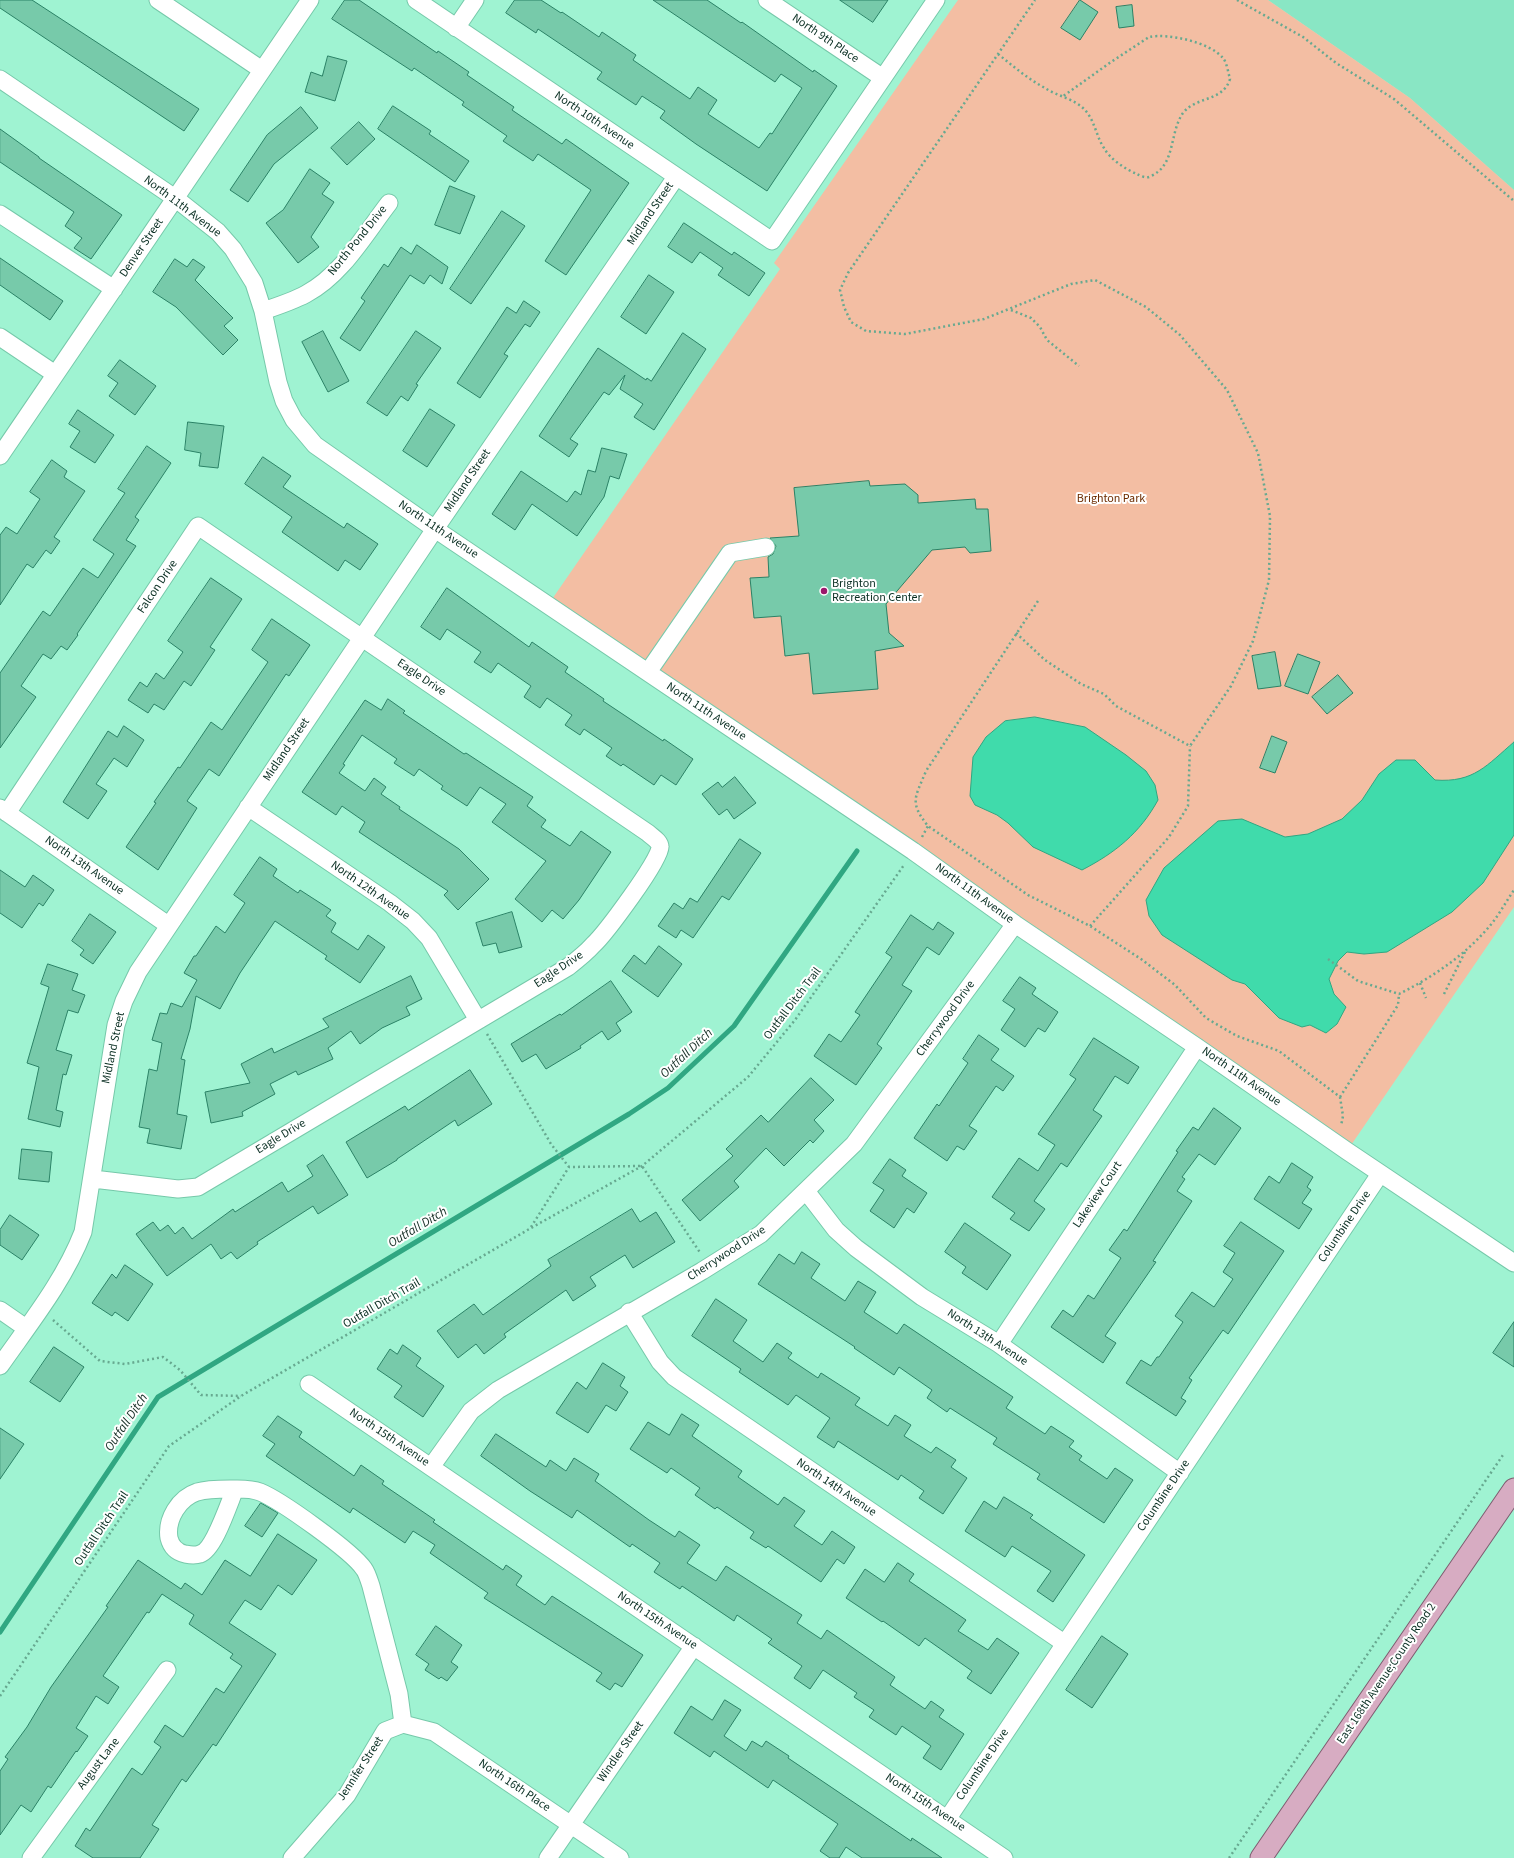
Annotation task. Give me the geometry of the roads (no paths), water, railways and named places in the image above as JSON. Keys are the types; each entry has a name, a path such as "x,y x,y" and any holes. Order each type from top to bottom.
{"main road":[{"name":"East 168th Avenue;County Road 2","path":"1261,1858 1514,1489"}],"street":[{"path":"158,0 262,70"},
{"name":"Denver Street","path":"0,456 310,0"},
{"name":"North 10th Avenue","path":"416,0 772,241 883,78"},
{"path":"456,28 475,0"},
{"name":"North 9th Place","path":"767,0 883,78"},
{"path":"883,78 936,0"},
{"name":"North 11th Avenue","path":"0,79 175,198 218,232 233,249 254,283 263,312 278,382 284,401 304,434 323,451 435,529 913,851 1016,924 1380,1174 1514,1263"},
{"name":"Midland Street","path":"0,1366 74,1255 83,1232 93,1179 116,1025 124,1001 138,972 168,925 435,529 676,177"},
{"name":"North Pond Drive","path":"263,312 307,294 330,277 355,248 389,203"},
{"path":"0,214 114,289"},
{"path":"0,337 55,374"},
{"name":"Falcon Drive","path":"4,810 198,526 362,638"},
{"path":"648,672 730,553 766,547"},
{"name":"Eagle Drive","path":"93,1179 178,1189 198,1187 568,967 593,945 622,910 659,852 660,847 658,842 648,833 362,638"},
{"name":"North 12th Avenue","path":"248,807 390,903 413,921 429,938 478,1020"},
{"name":"North 13th Avenue","path":"4,810 168,925"},
{"name":"Cherrywood Drive","path":"431,1467 460,1425 481,1402 527,1372 629,1312 710,1267 761,1234 854,1144 1016,924"},
{"name":"Lakeview Court","path":"999,1344 1197,1047"},
{"name":"Columbine Drive","path":"948,1818 1380,1174"},
{"name":"North 13th Avenue","path":"806,1191 836,1230 856,1248 922,1297 999,1344 1180,1473"},
{"path":"0,1310 26,1328"},
{"name":"North 14th Avenue","path":"629,1312 660,1362 674,1377 1064,1643"},
{"name":"North 15th Avenue","path":"309,1384 948,1818 1004,1858"},
{"path":"235,1489 245,1488 259,1491 275,1500 346,1551 364,1569 373,1592 400,1694 403,1724"},
{"name":"Windler Street","path":"548,1858 694,1646"},
{"name":"August Lane","path":"31,1858 167,1670"},
{"name":"North 16th Place","path":"403,1724 434,1732 620,1858"},
{"name":"Jennifer Street","path":"292,1858 346,1795 385,1731 403,1724"}],"waterway":[{"name":"Outfall Ditch","path":"0,1632 158,1397 629,1114 668,1088 734,1026 857,851"}],"place":[{"name":"Brighton Recreation Center","path":"824,591"}],"park label":[{"name":"Brighton Park","path":"1111,499"}]}
